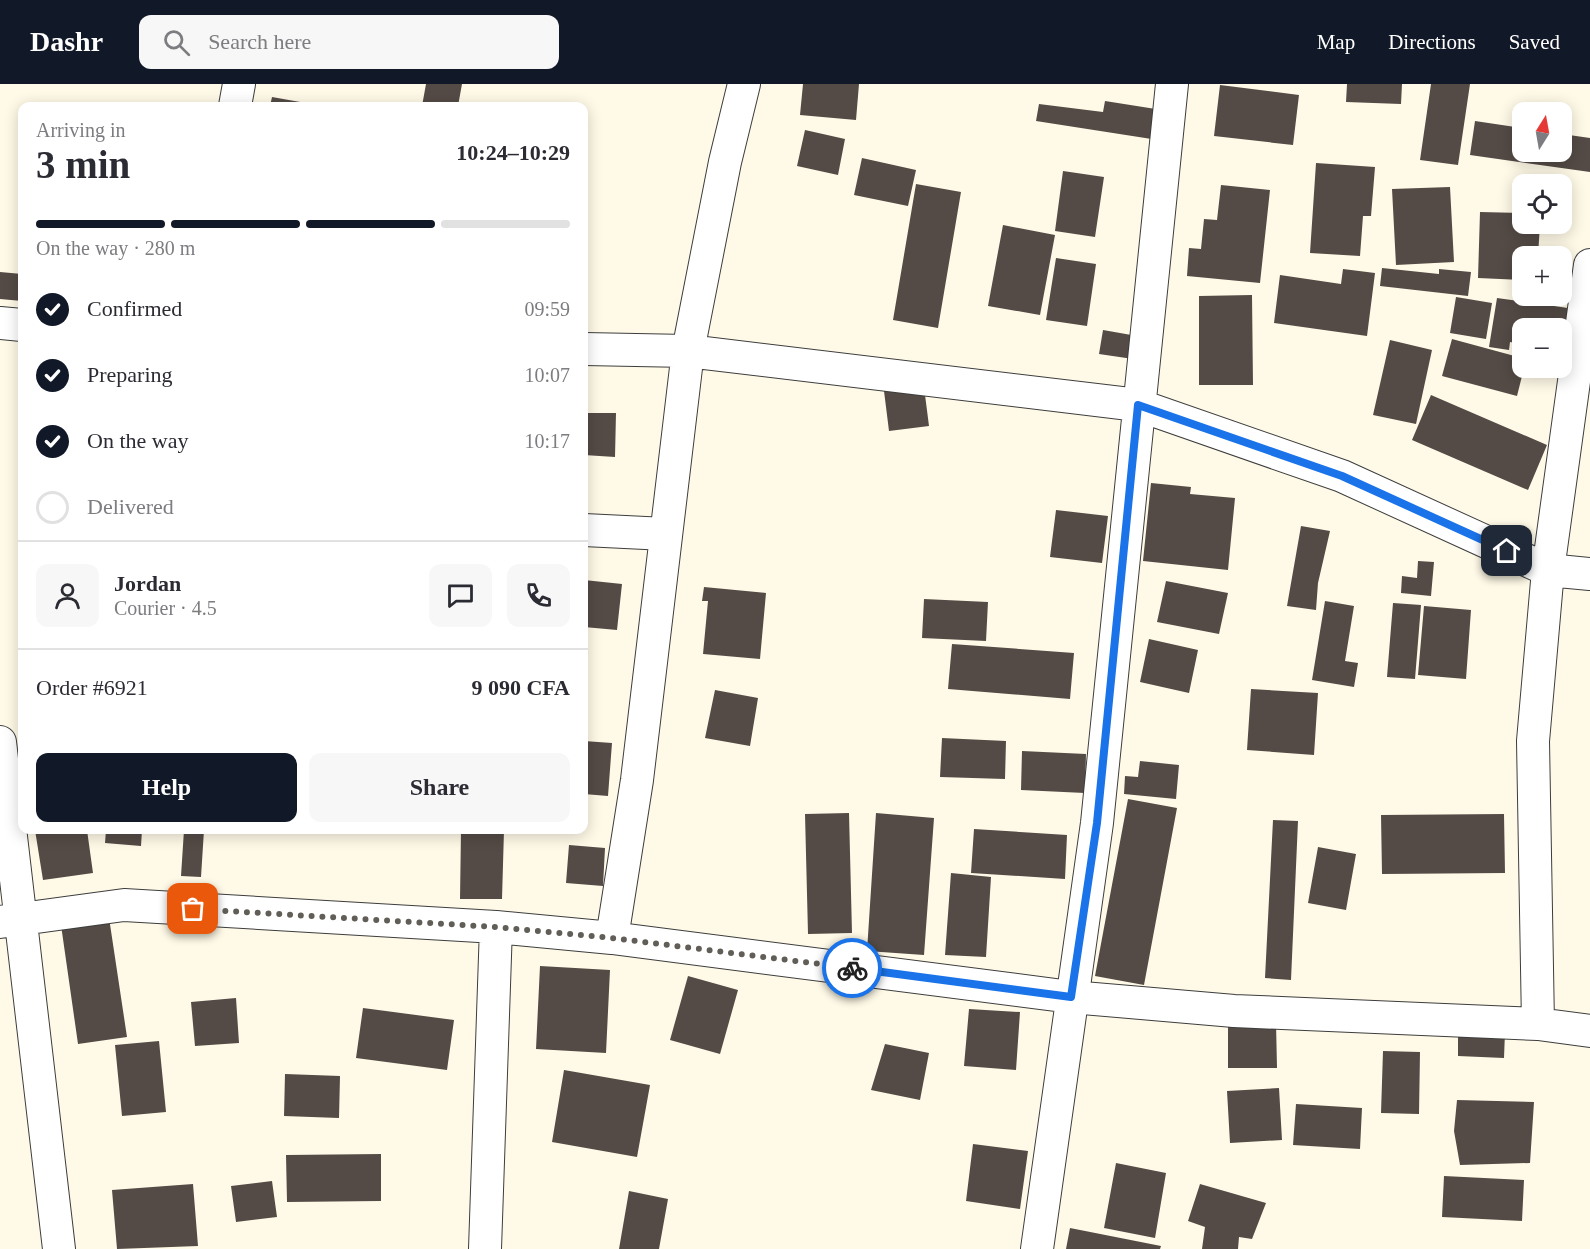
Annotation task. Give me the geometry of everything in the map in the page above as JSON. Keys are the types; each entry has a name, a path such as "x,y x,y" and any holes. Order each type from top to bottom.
{"street":[{"path":"236,102 239,84"},
{"path":"612,938 637,780 688,351 725,162 744,84"},
{"path":"1037,1249 1097,823 1172,84"},
{"path":"1538,1024 1533,741 1548,570 1589,275"},
{"path":"0,323 18,325"},
{"path":"588,349 688,351 1138,405 1342,476 1548,570 1590,574"},
{"path":"588,530 666,534"},
{"path":"0,742 11,921 59,1249"},
{"path":"11,921 124,905 496,927 612,938 1071,997 1234,1011 1538,1024 1590,1031"},
{"path":"485,1249 496,927"}],"building":[{"path":"426,84 462,84 459,102 423,102"},
{"path":"803,84 859,84 856,120 800,115"},
{"path":"1347,84 1402,84 1401,104 1346,102"},
{"path":"1431,84 1470,84 1458,165 1420,160"},
{"path":"1220,85 1299,95 1293,145 1214,136"},
{"path":"272,97 300,102 271,102"},
{"path":"1105,101 1162,110 1158,140 1036,121 1039,104 1103,112"},
{"path":"1475,121 1512,127 1512,161 1470,155"},
{"path":"805,130 845,139 838,175 797,166"},
{"path":"1572,135 1590,138 1590,172 1519,162 1572,162"},
{"path":"862,158 916,170 908,206 854,195"},
{"path":"1316,163 1375,167 1371,216 1363,216 1360,256 1310,253"},
{"path":"1063,171 1104,177 1095,237 1055,231"},
{"path":"916,184 961,192 938,328 893,320"},
{"path":"1221,185 1270,190 1260,283 1187,276 1189,248 1201,249 1204,219 1217,220"},
{"path":"1450,187 1454,262 1396,265 1392,189"},
{"path":"1480,212 1512,213 1512,234 1539,234 1539,246 1512,246 1512,280 1478,278"},
{"path":"1003,225 1055,235 1040,315 988,306"},
{"path":"1056,258 1096,264 1087,326 1046,320"},
{"path":"1382,268 1439,274 1439,269 1471,272 1468,296 1380,286"},
{"path":"1343,269 1375,273 1367,336 1274,323 1280,275 1341,284"},
{"path":"0,272 18,274 18,301 0,299"},
{"path":"1252,295 1253,385 1199,385 1199,296"},
{"path":"1456,297 1492,303 1486,339 1450,333"},
{"path":"1497,298 1512,300 1512,306 1554,306 1575,309 1572,320 1572,318 1512,318 1512,342 1510,342 1509,350 1489,347"},
{"path":"1103,330 1137,336 1133,359 1099,354"},
{"path":"1452,339 1512,355 1512,378 1522,378 1517,396 1442,376"},
{"path":"1390,340 1432,350 1416,424 1373,415"},
{"path":"924,387 929,426 889,431 884,391"},
{"path":"1431,395 1547,445 1528,490 1412,440"},
{"path":"588,413 616,413 615,457 588,455"},
{"path":"1151,483 1191,487 1190,494 1235,498 1228,570 1143,561"},
{"path":"1056,510 1108,516 1102,563 1050,557"},
{"path":"1301,526 1330,531 1318,583 1316,610 1287,606"},
{"path":"1418,561 1434,562 1431,596 1401,593 1402,576 1417,578"},
{"path":"588,580 622,584 617,630 588,627"},
{"path":"1166,581 1228,593 1219,634 1157,622"},
{"path":"704,587 766,593 760,659 703,654 708,601 702,601"},
{"path":"924,599 988,602 986,641 922,638"},
{"path":"1325,601 1354,606 1345,661 1358,663 1354,687 1312,680"},
{"path":"1393,603 1421,605 1415,679 1387,677"},
{"path":"1424,606 1471,610 1466,679 1418,675"},
{"path":"1149,639 1198,650 1189,693 1140,682"},
{"path":"952,644 1074,653 1070,699 948,689"},
{"path":"1251,689 1318,693 1314,755 1247,750"},
{"path":"715,690 758,698 750,746 705,738"},
{"path":"942,738 1006,741 1005,779 940,777"},
{"path":"588,741 612,743 608,796 588,794"},
{"path":"1022,751 1086,754 1085,793 1021,790"},
{"path":"1140,761 1179,765 1176,799 1124,794 1125,776 1138,777"},
{"path":"1128,799 1177,808 1144,985 1095,976"},
{"path":"849,813 852,933 808,934 805,814"},
{"path":"876,813 934,818 924,955 867,951"},
{"path":"1504,814 1505,873 1382,874 1381,815"},
{"path":"1273,820 1298,821 1291,980 1265,978"},
{"path":"974,829 1067,835 1065,879 971,873"},
{"path":"36,834 88,834 93,873 43,880"},
{"path":"106,834 142,834 141,846 105,843"},
{"path":"184,834 204,834 201,877 181,876"},
{"path":"461,834 504,834 502,899 460,899"},
{"path":"569,845 605,848 603,886 566,883"},
{"path":"1318,847 1356,854 1346,910 1308,903"},
{"path":"951,873 991,877 986,957 945,955"},
{"path":"108,911 127,1037 78,1044 60,918"},
{"path":"540,966 610,970 606,1053 536,1049"},
{"path":"688,976 738,990 720,1054 670,1040"},
{"path":"236,998 239,1043 195,1046 191,1002"},
{"path":"363,1008 454,1020 447,1070 356,1058"},
{"path":"969,1009 1020,1012 1016,1070 964,1066"},
{"path":"1228,1022 1276,1022 1277,1068 1228,1068"},
{"path":"1458,1030 1505,1032 1504,1058 1458,1056"},
{"path":"159,1041 166,1112 122,1116 115,1045"},
{"path":"885,1044 929,1053 920,1100 871,1090"},
{"path":"1383,1051 1420,1052 1419,1114 1381,1113"},
{"path":"564,1070 650,1085 637,1157 552,1142"},
{"path":"285,1074 340,1076 339,1118 284,1116"},
{"path":"1279,1088 1282,1140 1230,1143 1227,1091"},
{"path":"1457,1100 1534,1102 1530,1163 1460,1165 1454,1131"},
{"path":"1296,1104 1362,1108 1360,1149 1293,1145"},
{"path":"973,1144 1028,1151 1020,1209 966,1201"},
{"path":"381,1154 381,1201 287,1202 286,1155"},
{"path":"1116,1163 1166,1173 1155,1238 1104,1228"},
{"path":"1444,1176 1524,1180 1522,1221 1442,1217"},
{"path":"272,1181 277,1217 236,1222 231,1186"},
{"path":"193,1184 198,1246 117,1249 112,1190"},
{"path":"1200,1184 1266,1203 1252,1239 1239,1237 1238,1249 1202,1249 1205,1227 1188,1221"},
{"path":"629,1191 668,1199 659,1249 619,1249"},
{"path":"1070,1228 1161,1246 1160,1249 1066,1249"}],"way so far":[{"path":"193,909 496,927 612,938 852,968"}],"route":[{"path":"852,968 1071,997 1097,823 1138,405 1342,476 1507,551"}]}
